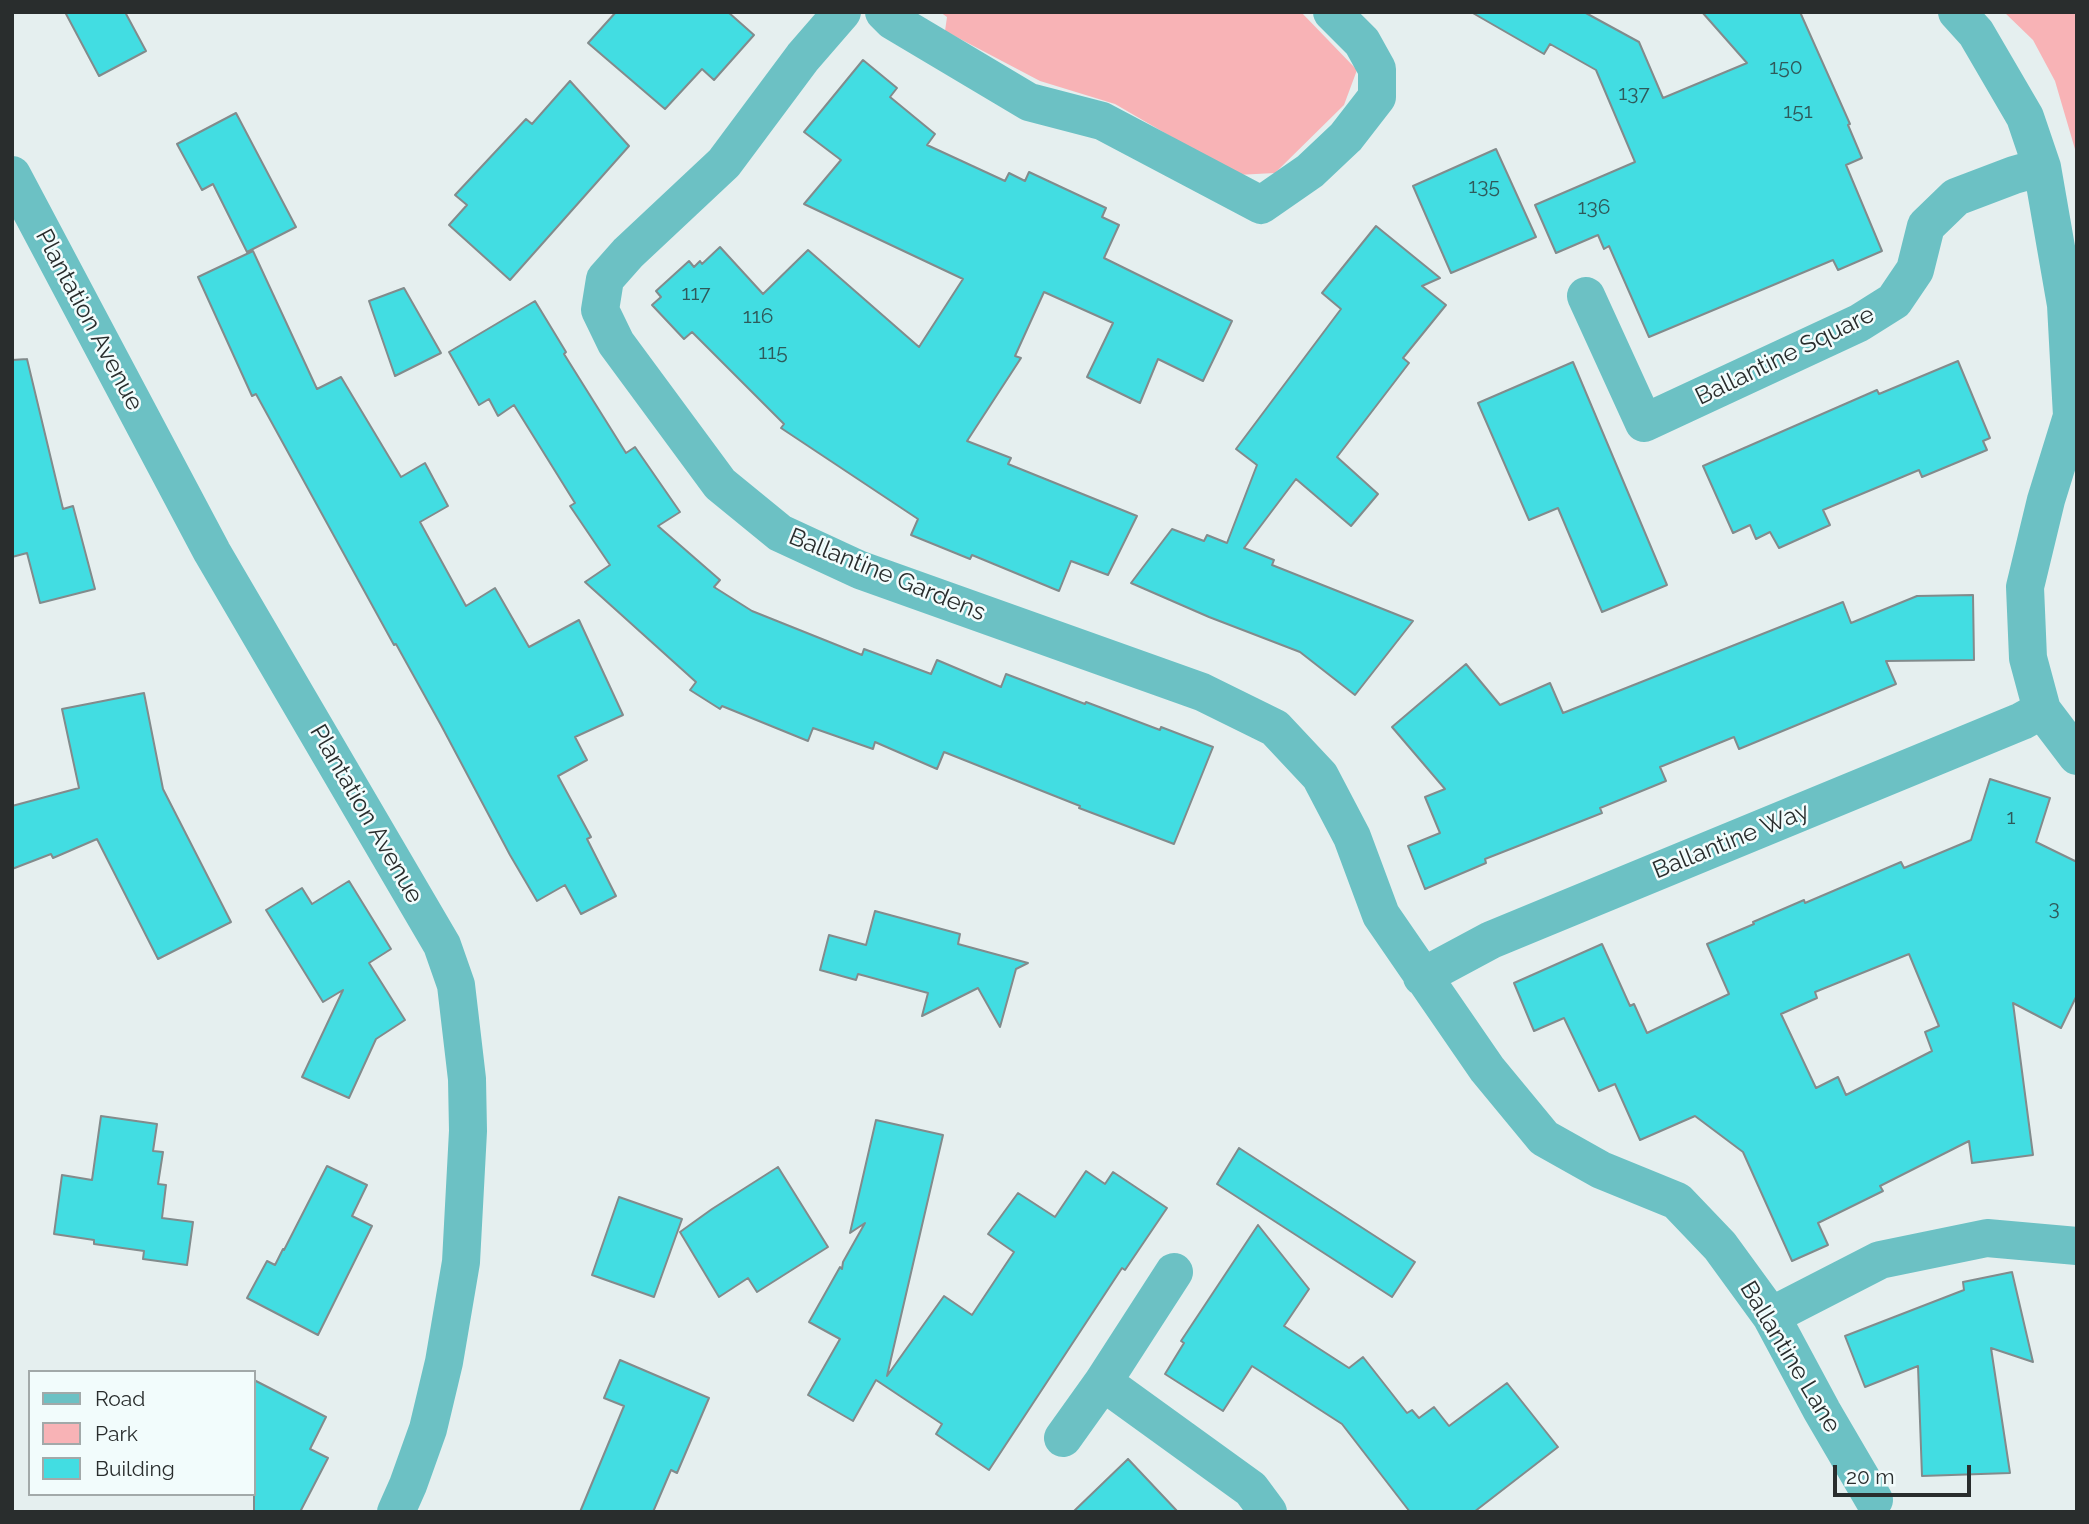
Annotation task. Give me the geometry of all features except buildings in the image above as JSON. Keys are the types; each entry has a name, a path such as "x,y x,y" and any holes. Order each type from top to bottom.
{"street":[{"name":"Ballantine Gardens","path":"842,12 803,57 724,163 628,253 605,279 600,310 616,343 720,484 780,533 860,570 1202,692 1275,728 1321,776 1352,837 1381,915 1422,977"},
{"path":"884,12 893,21 1029,102 1102,121 1261,205 1310,171 1337,146 1377,97 1377,69 1362,42 1332,12"},
{"path":"1957,12 1976,33 2025,117 2042,167 2071,304 2071,416 2046,500 2025,587 2028,658 2042,710 2077,756"},
{"name":"Ballantine Square","path":"1586,296 1644,423 1859,323 1894,301 1914,270 1926,226 1956,197 2042,167"},
{"name":"Plantation Avenue","path":"12,175 212,552 442,945 456,985 467,1079 461,1262 444,1362 428,1429 396,1512"},
{"name":"Ballantine Way","path":"1422,977 1491,940 2022,722 2042,710"},
{"name":"Ballantine Lane","path":"1422,977 1487,1069 1544,1138 1601,1170 1677,1201 1720,1246 1771,1315 1822,1411 1874,1500"},
{"path":"1771,1315 1880,1260 1987,1238 2077,1246"},
{"path":"1063,1438 1103,1382 1174,1272"},
{"path":"1103,1382 1251,1489 1268,1512"}],"green space":[{"path":"940,12 1301,12 1357,70 1344,105 1275,173 1237,175 1115,104 1040,81 945,31 947,17"},
{"path":"2004,12 2077,12 2077,156 2055,81 2033,40"}]}
